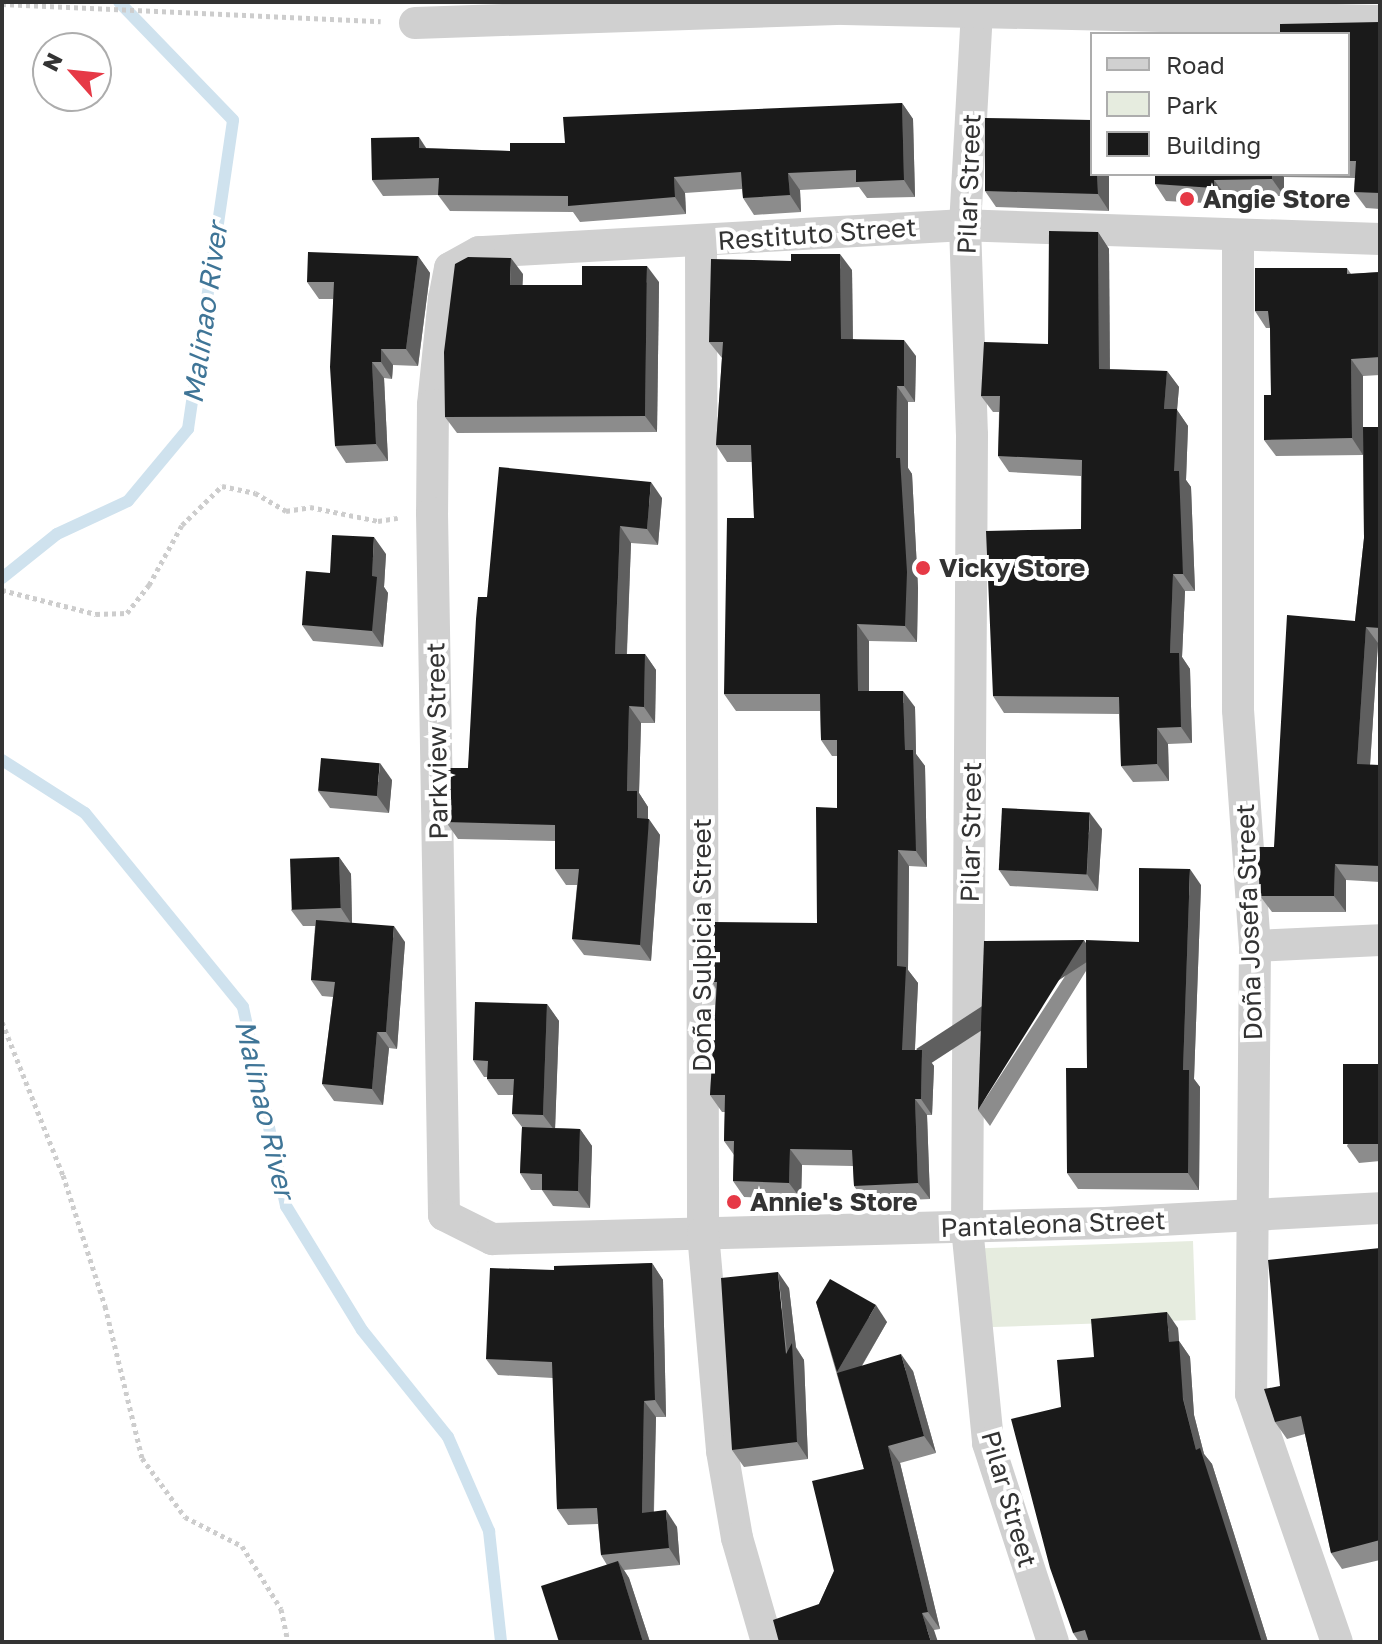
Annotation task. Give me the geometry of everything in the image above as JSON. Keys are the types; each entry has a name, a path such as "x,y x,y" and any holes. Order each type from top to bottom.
{"street":[{"path":"415,23 844,6 1380,21"},
{"name":"Pilar Street","path":"977,11 965,225 972,435 967,1227 988,1443 1053,1642"},
{"name":"Restituto Street","path":"450,268 479,252 965,225 1380,239"},
{"name":"Doña Josefa Street","path":"1238,235 1238,710 1255,946 1251,1394 1337,1642"},
{"name":"Doña Sulpicia Street","path":"701,241 703,1233 722,1451 737,1538 767,1642"},
{"name":"Parkview Street","path":"444,1215 432,513 433,405 450,268"},
{"path":"1255,946 1380,940"},
{"name":"Pantaleona Street","path":"444,1215 492,1239 967,1227 1380,1208"}],"path":[{"path":"2,4 415,23"},
{"path":"2,590 96,614 127,613 182,525 222,486 255,493 286,511 310,507 378,521 432,513"},
{"path":"2,1022 63,1175 105,1306 142,1458 185,1517 242,1546 281,1609 288,1642"}],"green space":[{"path":"1193,1241 1196,1320 985,1327 982,1248"}],"building":[{"path":"1380,22 1380,193 1354,192 1356,161 1350,161 1350,32 1280,32 1280,24"},
{"path":"902,103 904,180 856,182 856,170 788,173 790,195 743,198 741,172 674,177 675,197 568,206 568,196 438,195 439,178 372,180 371,138 419,137 419,148 510,151 510,143 565,143 563,117"},
{"path":"985,118 1090,120 1090,176 1097,176 1098,194 985,191"},
{"path":"1155,176 1272,176 1272,179 1214,180 1214,188 1155,184"},
{"path":"1049,231 1098,232 1099,369 1167,371 1164,409 1177,409 1174,471 1179,471 1183,574 1173,574 1170,653 1179,653 1181,727 1157,728 1157,764 1121,766 1119,697 993,696 986,531 1081,529 1082,460 998,456 1000,396 981,396 984,342 1048,344"},
{"path":"308,252 418,256 406,349 381,349 381,362 372,362 376,444 335,446 330,367 334,282 307,282"},
{"path":"791,254 840,254 841,339 904,340 904,386 897,386 896,458 900,458 907,572 905,626 857,624 858,691 903,691 905,750 913,750 916,851 898,850 897,966 906,967 902,1050 922,1050 921,1099 915,1099 918,1183 854,1186 852,1150 790,1149 789,1183 733,1181 734,1141 724,1141 725,1095 710,1095 717,982 712,982 712,922 817,923 816,807 837,808 837,740 821,740 820,694 724,694 727,518 754,518 751,445 716,445 723,342 709,342 711,259 791,261"},
{"path":"468,257 511,258 510,285 582,285 582,266 647,266 645,416 445,417 444,352 455,264"},
{"path":"1255,268 1347,268 1347,274 1380,272 1380,357 1351,359 1352,438 1264,440 1264,395 1271,395 1270,328 1268,311 1255,311"},
{"path":"1363,427 1380,427 1380,628 1366,627 1357,764 1380,765 1380,866 1335,864 1334,896 1260,896 1257,847 1274,847 1287,615 1355,621 1364,538"},
{"path":"499,467 651,482 647,529 620,526 615,654 645,654 644,707 629,706 627,791 637,791 637,818 649,819 640,945 572,939 579,869 555,869 555,825 446,822 448,768 468,768 478,597 487,597"},
{"path":"332,535 374,537 372,576 377,577 372,631 302,625 306,571 330,573"},
{"path":"321,758 380,763 377,796 318,791"},
{"path":"1002,808 1090,813 1087,875 999,870"},
{"path":"339,857 341,908 292,910 290,859"},
{"path":"1139,868 1190,869 1183,1070 1189,1070 1188,1173 1067,1173 1066,1068 1087,1068 1086,940 1139,942"},
{"path":"316,920 394,926 386,1032 377,1032 372,1089 322,1084 335,982 311,980"},
{"path":"1084,940 978,1110 984,941"},
{"path":"475,1002 547,1004 543,1115 512,1114 514,1079 487,1079 488,1061 473,1060"},
{"path":"1343,1064 1380,1064 1380,1144 1343,1144"},
{"path":"522,1127 580,1129 578,1191 542,1190 542,1174 520,1173"},
{"path":"1380,1248 1380,1540 1331,1553 1301,1416 1275,1422 1264,1389 1280,1386 1268,1260"},
{"path":"652,1263 655,1400 644,1401 642,1513 666,1510 669,1548 601,1555 597,1508 557,1509 552,1362 486,1359 490,1268 554,1270 554,1266"},
{"path":"778,1272 786,1354 792,1343 797,1442 732,1450 721,1278"},
{"path":"830,1279 876,1305 837,1372 816,1302"},
{"path":"1167,1312 1169,1342 1179,1341 1183,1399 1196,1450 1200,1448 1262,1642 1089,1642 1085,1630 1073,1633 1050,1568 1011,1419 1061,1407 1057,1360 1094,1357 1091,1319"},
{"path":"901,1354 924,1436 888,1446 928,1612 922,1613 931,1642 779,1642 773,1620 819,1604 834,1571 812,1481 864,1469 837,1373"},
{"path":"618,1561 643,1642 559,1642 541,1586"}],"waterway":[{"name":"Malinao River","path":"2,578 57,534 128,501 188,429 233,120 119,2"},
{"name":"Malinao River","path":"2,760 85,813 243,1007 286,1206 362,1330 448,1437 489,1531 501,1642"}],"place":[{"name":"Angie Store","path":"1187,199"},
{"name":"Vicky Store","path":"923,568"},
{"name":"Annie's Store","path":"734,1202"}]}
